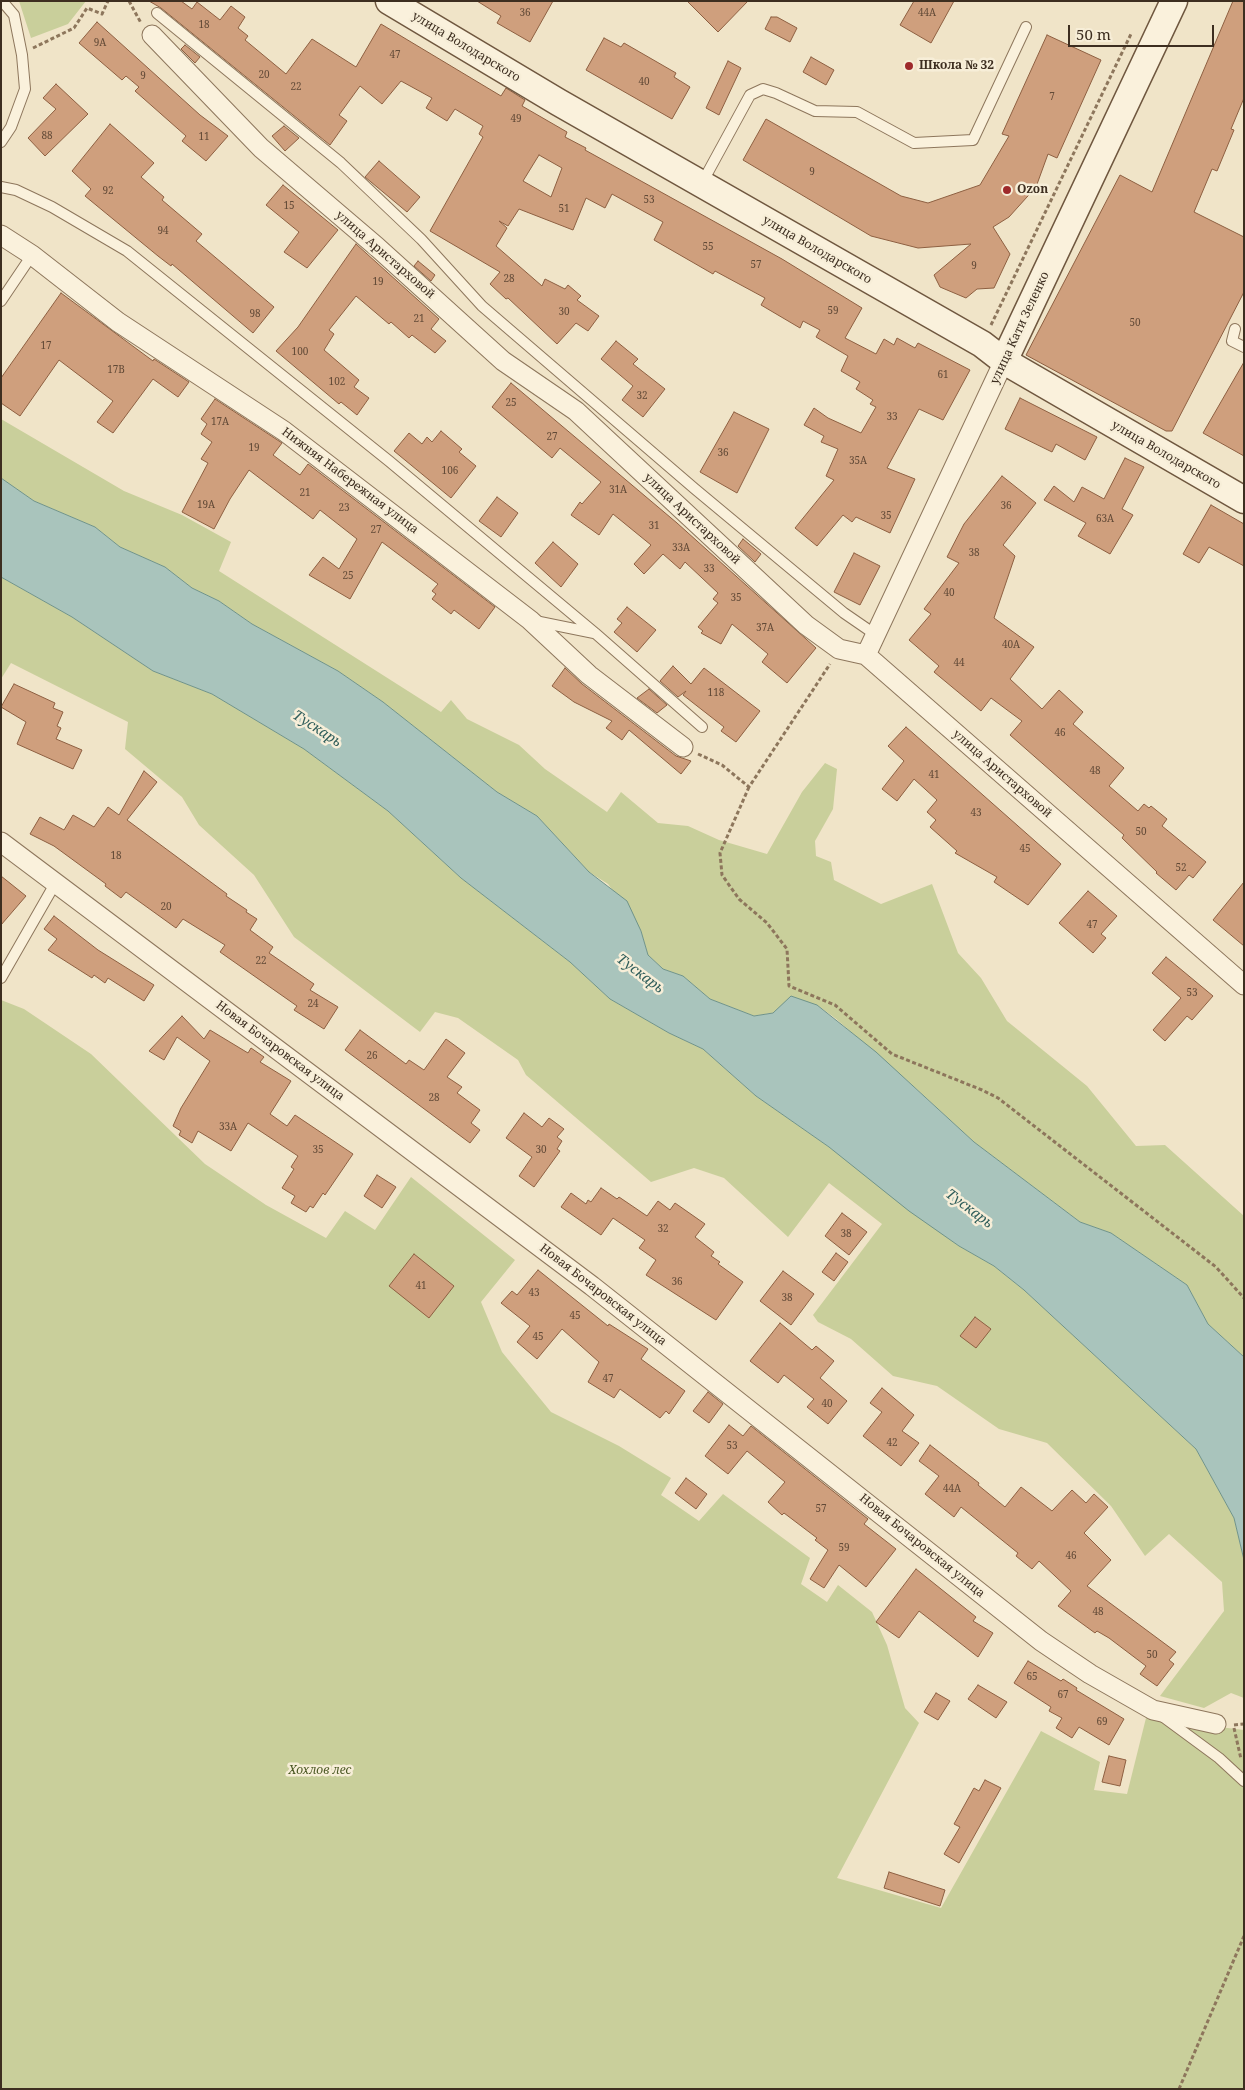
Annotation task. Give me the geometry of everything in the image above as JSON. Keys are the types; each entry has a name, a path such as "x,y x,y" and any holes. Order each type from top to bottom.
{"street":[{"name":"улица Володарского","path":"389,1 702,184 982,344 1004,361 1244,500"},
{"name":"улица Кати Зеленко","path":"866,655 1174,1"},
{"name":"улица Аристарховой","path":"152,35 261,148 377,247 503,361 576,411 806,625 839,649 866,655 1244,985"},
{"name":"Нижняя Набережная улица","path":"1,235 32,255 118,322 284,430 530,620 589,675 683,747"},
{"name":"Новая Бочаровская улица","path":"1,842 592,1286 1041,1641 1090,1674 1153,1710 1216,1724"}],"lane":[{"path":"1,142 12,127 25,89 22,55 14,15 2,1"},
{"path":"157,13 341,163 421,239 489,312 695,489 844,613 876,635"},
{"path":"702,184 750,95 762,90 776,93 815,111 858,112 914,143 973,140 1026,27"},
{"path":"1,187 16,190 52,207 127,251 389,460 595,633 702,726"},
{"path":"1,301 32,255"},
{"path":"1235,329 1232,341 1244,347"},
{"path":"530,620 595,633"},
{"path":"1,978 56,882"},
{"path":"1153,1710 1219,1758 1244,1781"}],"path":[{"path":"36,47 74,28 87,8 102,14 108,1"},
{"path":"982,344 1113,68 1135,26"},
{"path":"866,655 836,655 749,787 720,853 722,875 740,899 767,923 787,949 789,986 834,1005 892,1054 998,1098 1216,1267 1244,1298"},
{"path":"683,747 722,765 749,787"},
{"path":"1242,1762 1234,1725 1244,1724"},
{"path":"1179,2089 1244,1936"}],"green space":[{"path":"19,1 86,1 68,24 31,38"},
{"path":"1,419 124,491 182,515 231,542 219,571 441,712 451,700 467,719 519,745 545,769 607,812 621,792 658,823 688,826 719,840 767,854 802,792 825,763 837,769 833,809 815,841 816,856 831,862 834,880 881,904 932,884 958,953 981,978 1007,1021 1087,1086 1136,1146 1165,1145 1244,1216 1244,1357 1208,1324 1187,1285 1111,1233 1080,1222 974,1142 920,1092 835,1018 817,1005 754,1016 710,999 683,976 663,969 648,955 641,931 608,884 589,872 537,816 497,792 383,702 338,671 252,624 219,601 192,588 165,567 120,547 95,527 34,501 1,478"},
{"path":"1,577 72,617 153,671 212,694 304,749 388,811 461,878 570,962 610,999 669,1033 703,1049 756,1096 829,1147 959,1246 994,1266 1024,1290 1196,1449 1234,1518 1244,1560 1244,1698 1231,1693 1204,1708 1160,1696 1224,1611 1222,1582 1169,1534 1145,1556 1111,1506 1047,1443 999,1429 937,1386 893,1376 851,1339 818,1322 813,1315 882,1224 829,1183 788,1237 724,1178 694,1168 651,1182 526,1075 518,1060 458,1018 435,1012 420,1032 294,937 254,875 199,825 182,797 125,749 128,722 11,663 1,679"},
{"name":"Хохлов лес","path":"1,1000 24,1009 91,1054 205,1164 266,1205 326,1238 345,1211 375,1230 411,1177 515,1260 481,1302 502,1352 551,1412 619,1446 671,1478 661,1495 699,1521 723,1494 810,1558 801,1584 827,1602 838,1585 872,1612 887,1645 905,1708 919,1723 837,1878 941,1908 1041,1731 1100,1762 1094,1790 1127,1794 1146,1718 1244,1730 1243,2089 1,2089"}],"water":[{"name":"Тускарь","path":"1,478 34,501 95,527 120,547 165,567 192,588 219,601 252,624 338,671 383,702 497,792 537,816 589,872 627,901 641,931 648,955 663,969 683,976 710,999 754,1016 773,1013 791,996 817,1005 876,1052 974,1142 1080,1222 1111,1233 1187,1285 1208,1324 1244,1357 1244,1560 1234,1518 1196,1449 1024,1290 994,1266 959,1246 909,1211 829,1147 756,1096 703,1049 669,1033 610,999 570,962 461,878 388,811 304,749 212,694 153,671 72,617 1,577"}],"building":[{"path":"149,1 181,1 192,9 197,2 220,20 231,6 245,17 238,28 248,36 245,40 286,74 312,39 356,67 381,24 501,96 506,88 525,100 522,106 567,132 565,137 586,148 585,150 782,259 862,308 845,338 876,354 884,339 894,345 897,338 915,348 918,343 970,370 943,420 919,409 887,468 915,479 890,533 856,517 852,522 843,515 817,546 795,528 834,480 826,476 838,449 821,442 824,436 804,425 814,408 828,418 861,433 876,407 870,404 873,400 856,389 860,382 841,371 848,356 816,337 820,330 803,321 800,328 761,305 765,298 715,271 713,274 654,240 663,222 612,194 605,208 586,198 573,230 519,209 508,226 499,221 507,228 496,246 542,286 545,279 565,289 568,285 581,296 577,300 599,316 588,331 576,323 557,344 508,298 506,299 490,284 500,272 430,231 483,137 479,134 483,126 455,109 447,121 426,108 432,98 401,81 382,104 360,86 339,115 347,121 330,145 161,8","holes":["539,155 562,168 551,197 523,181"]},
{"path":"477,1 553,1 530,42 497,23 501,16"},
{"path":"687,1 748,1 718,32"},
{"path":"914,1 954,1 931,43 900,25"},
{"path":"1233,1 1244,1 1244,98 1231,129 1234,130 1217,171 1212,169 1194,212 1244,237 1244,292 1172,431 1166,431 1026,355 1120,175 1152,192"},
{"path":"771,17 777,17 797,28 790,42 765,29"},
{"path":"97,22 200,115 228,136 206,161 182,141 186,136 135,91 139,87 126,76 122,80 79,43"},
{"path":"1047,35 1101,60 1057,158 1048,154 1036,187 1009,217 993,227 1010,254 994,288 977,289 966,298 940,287 934,275 971,244 918,248 871,236 743,160 766,119 901,196 928,203 980,185 1009,136 1002,134"},
{"path":"604,38 621,47 624,43 676,73 674,77 690,87 672,119 586,70"},
{"path":"185,45 200,57 195,63 181,49"},
{"path":"811,57 834,70 826,85 803,72"},
{"path":"728,61 741,68 719,115 706,108"},
{"path":"56,84 88,114 45,156 28,138 56,109 43,98"},
{"path":"110,124 154,163 141,177 164,197 162,200 202,234 196,241 274,307 253,333 172,264 171,266 158,256 85,196 91,189 72,171"},
{"path":"284,126 299,138 285,151 272,136"},
{"path":"379,161 420,197 407,212 365,177"},
{"path":"283,185 338,230 307,268 284,252 299,232 266,205"},
{"path":"356,244 439,319 431,329 446,341 435,353 412,335 409,338 391,322 389,324 356,296 329,330 334,334 324,350 359,380 354,387 369,398 357,415 341,402 339,404 276,351 298,327"},
{"path":"418,261 435,275 431,281 414,266"},
{"path":"61,293 153,361 154,359 189,382 178,397 153,379 113,433 97,422 113,401 59,360 20,416 1,403 1,378"},
{"path":"616,341 638,359 633,364 665,389 643,417 622,400 633,386 601,359"},
{"path":"1244,362 1244,456 1203,433"},
{"path":"511,383 677,523 816,648 787,683 762,662 768,654 732,624 721,644 701,633 703,631 698,627 718,603 713,599 718,593 685,562 680,569 663,554 644,574 634,564 651,545 613,514 599,535 571,515 580,502 582,504 601,482 560,448 552,458 492,407"},
{"path":"1020,398 1097,437 1085,460 1056,444 1052,452 1005,429"},
{"path":"215,399 282,443 273,455 300,475 308,464 495,607 479,629 454,610 451,614 432,599 436,594 432,591 438,584 382,542 350,599 309,575 323,557 339,569 357,539 320,510 313,519 249,470 230,499 214,529 182,512 208,463 201,459 212,442 201,434 207,424 201,419"},
{"path":"734,412 769,429 737,493 700,472"},
{"path":"441,431 462,449 459,452 476,466 451,498 394,451 409,433 422,444 427,437 432,442"},
{"path":"1125,458 1144,467 1122,509 1133,515 1110,554 1078,536 1086,523 1044,500 1054,486 1074,502 1082,487 1104,499"},
{"path":"1002,476 1036,503 1003,545 1015,556 994,618 1034,647 1010,679 1042,709 1059,690 1083,712 1073,724 1124,768 1109,786 1138,811 1144,804 1149,808 1151,806 1167,819 1162,826 1206,862 1193,878 1189,875 1176,890 1156,873 1122,838 1124,835 1010,735 1022,721 991,698 981,711 934,672 939,666 909,640 931,614 924,609 959,563 947,557 964,524"},
{"path":"497,497 518,513 501,537 479,521"},
{"path":"1211,505 1244,524 1244,566 1209,547 1199,563 1183,554"},
{"path":"743,539 761,554 755,562 738,546"},
{"path":"553,542 578,564 561,587 535,563"},
{"path":"854,553 880,566 860,605 834,592"},
{"path":"627,607 656,630 637,652 614,632 622,623 617,619"},
{"path":"673,666 691,684 704,668 760,711 736,742 721,731 724,727 683,695 686,691 678,697 660,681"},
{"path":"565,668 582,684 676,756 691,761 681,774 629,730 622,740 606,728 612,721 574,702 552,686"},
{"path":"14,684 55,703 53,708 63,712 57,726 61,728 56,739 82,750 73,769 17,744 26,722 1,707"},
{"path":"649,689 667,705 657,713 637,698"},
{"path":"906,727 1061,864 1028,905 994,882 997,877 955,853 957,851 930,827 936,820 927,812 937,800 914,779 897,801 882,789 904,761 888,746"},
{"path":"144,771 157,782 127,820 227,894 226,896 257,919 250,930 273,947 269,953 314,984 310,990 338,1007 324,1029 294,1010 297,1006 220,952 225,945 183,919 176,928 126,892 121,898 105,886 106,884 54,846 30,834 40,817 64,830 73,815 94,827 108,807 119,815"},
{"path":"1,876 26,896 1,925"},
{"path":"1244,882 1244,946 1213,920"},
{"path":"1088,891 1117,916 1101,934 1106,938 1093,953 1059,923"},
{"path":"54,916 98,950 154,985 144,1001 108,978 105,983 94,975 92,978 48,950 57,939 44,929"},
{"path":"1166,957 1213,996 1192,1020 1187,1016 1165,1041 1153,1030 1181,998 1152,973"},
{"path":"182,1016 204,1039 210,1030 248,1053 251,1048 264,1057 260,1062 291,1081 270,1114 287,1126 295,1115 353,1154 325,1195 323,1193 313,1208 310,1206 306,1212 291,1203 295,1196 282,1188 294,1169 291,1167 298,1156 248,1123 231,1151 198,1131 192,1143 179,1135 181,1131 173,1126 181,1108 210,1061 177,1037 164,1060 149,1051"},
{"path":"360,1030 406,1064 409,1060 424,1070 446,1039 465,1053 447,1077 462,1087 457,1093 480,1110 471,1123 480,1130 470,1143 345,1050"},
{"path":"524,1113 542,1127 549,1118 564,1129 557,1137 562,1141 557,1149 560,1151 534,1187 519,1176 532,1157 506,1138"},
{"path":"377,1175 396,1187 382,1208 364,1196"},
{"path":"601,1188 617,1199 619,1197 647,1216 658,1201 670,1210 675,1203 705,1224 695,1237 714,1252 711,1256 720,1262 718,1264 743,1282 716,1320 646,1275 656,1260 639,1248 645,1240 613,1218 601,1235 561,1207 571,1193 586,1204 588,1200 591,1202"},
{"path":"842,1213 867,1232 849,1255 825,1236"},
{"path":"836,1253 848,1262 834,1281 822,1272"},
{"path":"414,1254 454,1286 429,1318 389,1286"},
{"path":"538,1270 608,1326 609,1324 648,1349 641,1359 685,1391 669,1414 666,1411 660,1418 620,1389 614,1398 588,1382 599,1362 562,1329 537,1359 517,1342 530,1326 501,1303 512,1291 517,1295"},
{"path":"783,1271 814,1294 791,1325 760,1301"},
{"path":"975,1317 991,1329 976,1348 960,1336"},
{"path":"780,1323 812,1350 816,1346 834,1361 820,1378 847,1401 828,1424 807,1407 814,1399 784,1375 778,1383 750,1361"},
{"path":"882,1388 914,1415 902,1431 919,1443 901,1466 863,1436 882,1412 870,1403"},
{"path":"708,1392 723,1404 709,1423 693,1411"},
{"path":"729,1425 743,1436 751,1426 868,1519 864,1524 896,1549 866,1587 839,1565 824,1588 810,1579 828,1550 815,1540 817,1538 784,1513 782,1515 768,1502 785,1482 747,1451 728,1474 705,1456"},
{"path":"930,1445 979,1483 978,1485 1005,1507 1021,1487 1052,1511 1072,1490 1086,1503 1094,1494 1108,1507 1084,1533 1111,1560 1087,1586 1176,1652 1169,1660 1174,1664 1157,1686 1140,1674 1146,1666 1109,1638 1097,1631 1095,1633 1058,1606 1071,1591 1039,1561 1032,1569 1016,1556 1018,1553 961,1507 954,1517 925,1494 939,1476 919,1461"},
{"path":"686,1478 707,1494 696,1509 675,1493"},
{"path":"916,1569 976,1617 973,1621 993,1633 978,1657 919,1611 899,1638 876,1622"},
{"path":"1028,1661 1061,1681 1063,1679 1077,1688 1076,1690 1124,1719 1109,1745 1079,1727 1072,1738 1056,1728 1062,1718 1049,1711 1051,1707 1014,1683"},
{"path":"978,1685 1007,1702 996,1718 968,1699"},
{"path":"936,1693 950,1701 938,1720 924,1712"},
{"path":"1109,1756 1126,1760 1120,1786 1102,1782"},
{"path":"985,1780 1001,1788 959,1863 944,1854 960,1827 954,1824 974,1788 979,1791"},
{"path":"889,1872 945,1890 940,1906 884,1888"}],"place":[{"name":"Школа № 32","path":"909,66"},
{"name":"Ozon","path":"1007,190"}]}
